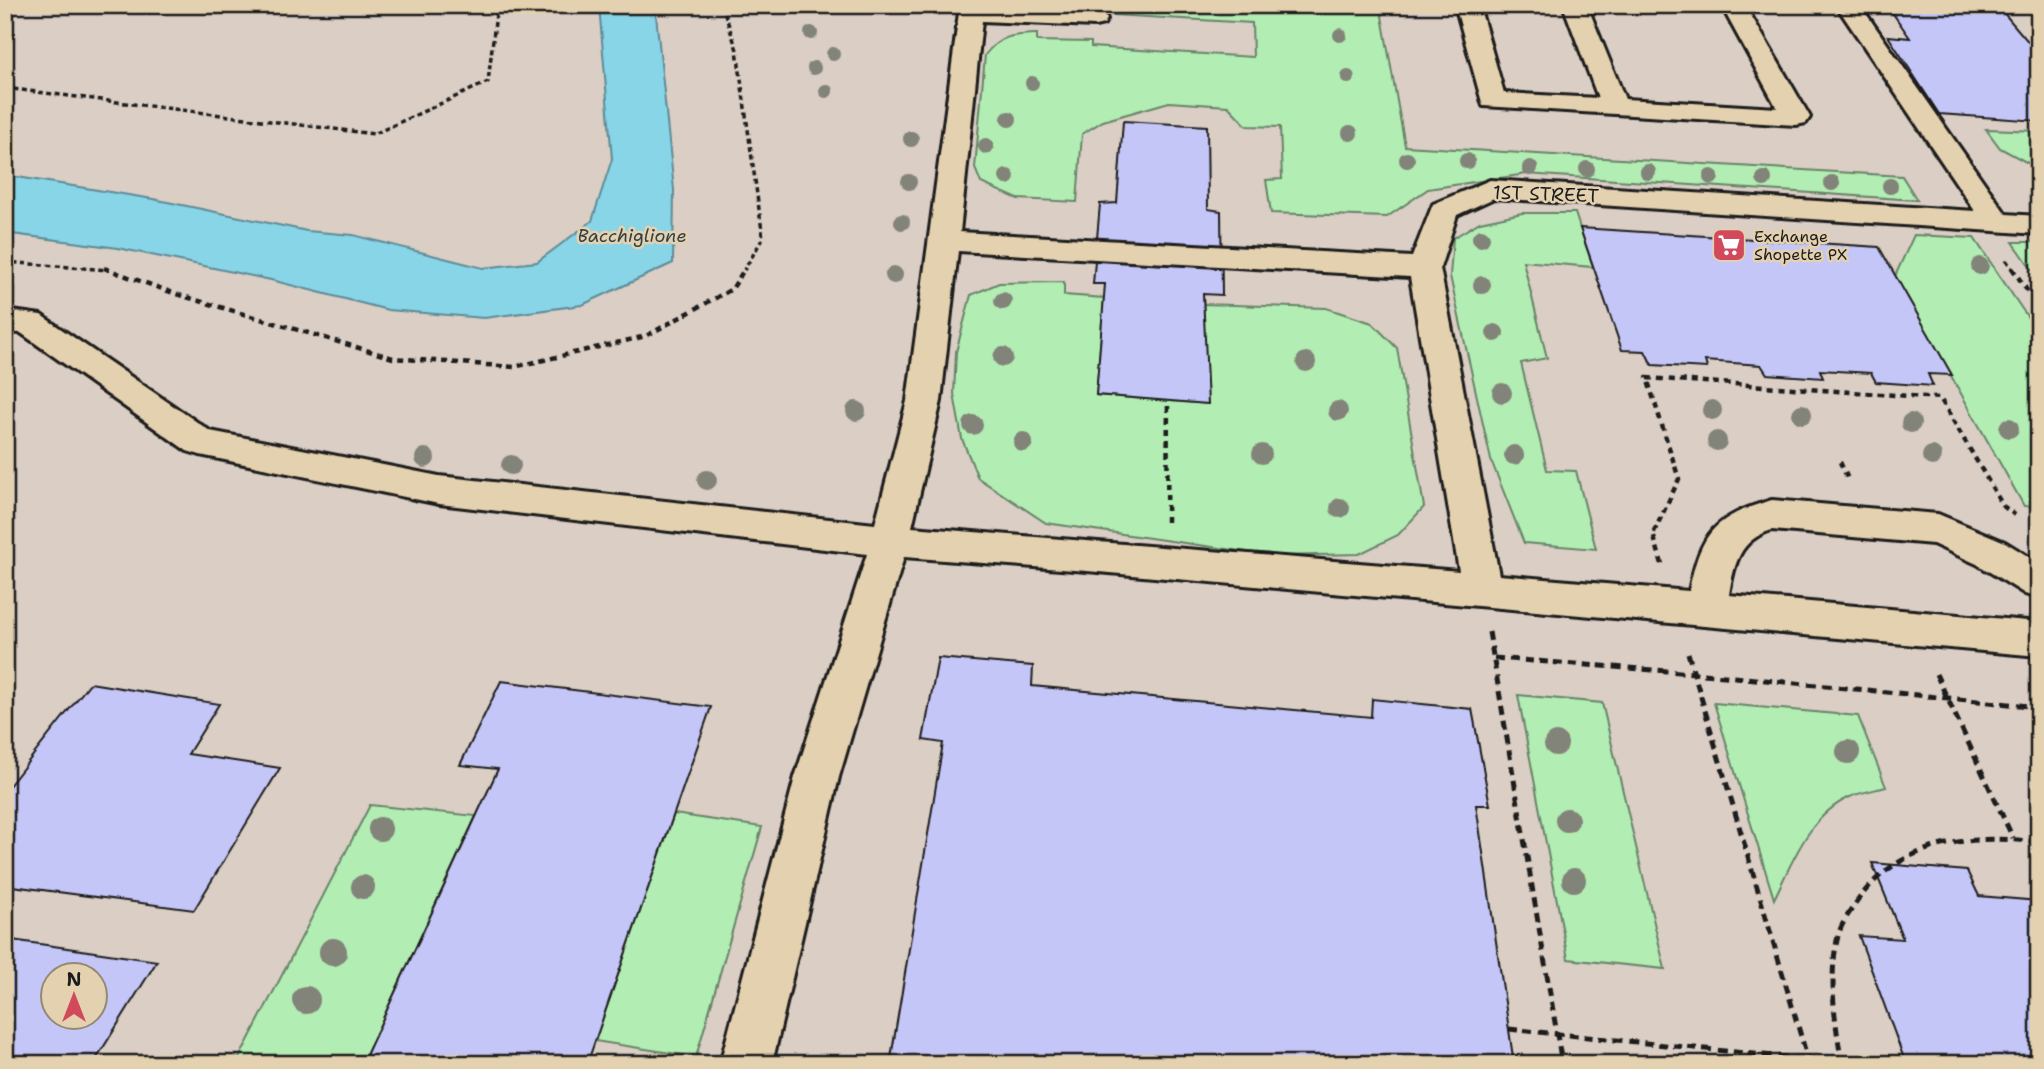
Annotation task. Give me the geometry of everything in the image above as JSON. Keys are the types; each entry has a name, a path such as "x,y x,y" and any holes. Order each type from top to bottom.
{"lane":[{"path":"1467,5 1493,100 1796,117 1733,5"},
{"path":"1575,5 1615,107"},
{"path":"1848,5 1988,222"},
{"path":"746,1064 817,777 890,541 923,401 972,9 1095,19"},
{"name":"1ST STREET","path":"1482,590 1424,268 1444,210 1490,189 2039,225"},
{"path":"944,240 1424,268"},
{"path":"5,321 29,324 88,361 200,442 439,490 890,541 1166,562 2039,639"},
{"path":"1691,609 1721,544 1746,521 1772,515 1938,529 1991,553 2039,583"}],"path":[{"path":"5,88 257,117 374,134 488,82 496,5"},
{"path":"5,262 103,268 176,294 393,358 514,367 646,336 732,289 763,237 737,50 722,5"},
{"path":"1988,222 2039,308"},
{"path":"1807,1062 1694,673 1691,609 1653,534 1679,479 1647,378 1940,398 2003,506 2021,519"},
{"path":"1166,562 1168,401"},
{"path":"1482,590 1562,1064"},
{"path":"1493,658 1694,673 2039,707"},
{"path":"1509,1029 1842,1064 1831,994 1838,934 1862,889 1901,858 1952,840 2013,838 2039,842"}],"green space":[{"path":"1050,5 1380,5 1405,146 1902,176 1917,200 1526,174 1428,189 1387,217 1271,213 1266,180 1282,179 1280,127 1247,126 1228,106 1169,102 1103,121 1082,134 1077,202 1018,199 981,183 975,168 985,55 996,43 1014,36 1037,34 1037,41 1091,42 1091,47 1253,57 1252,23 1095,14"},
{"path":"1986,129 2039,131 2039,169 2000,148"},
{"path":"1522,213 1575,213 1593,267 1523,261 1547,358 1521,363 1547,470 1576,471 1596,549 1524,543 1491,460 1450,276 1453,238 1480,222"},
{"path":"1914,235 1974,238 2039,334 2039,507 2024,506 1895,276"},
{"path":"2013,242 2039,242 2039,279"},
{"path":"1064,282 1064,295 1104,298 1096,395 1207,404 1203,304 1326,308 1372,323 1397,348 1424,507 1398,535 1359,554 1275,556 1046,523 978,478 962,439 954,394 956,352 971,295 999,283"},
{"path":"1518,695 1602,703 1665,969 1568,959"},
{"path":"1714,703 1858,716 1886,787 1850,797 1823,815 1803,841 1774,899"},
{"path":"370,805 476,816 362,1064 236,1064"},
{"path":"674,814 762,827 696,1057 595,1041"}],"water":[{"name":"Bacchiglione","path":"599,5 655,5 674,190 673,263 582,305 484,318 388,310 271,280 118,248 5,233 5,175 153,199 307,231 353,235 483,268 537,262 592,221 612,159"}],"building":[{"path":"1887,5 1997,5 2031,45 2039,46 2039,121 1939,114 1888,36 1910,38"},
{"path":"1123,121 1207,126 1208,209 1221,211 1222,295 1203,294 1208,404 1096,395 1105,284 1093,284 1100,204 1117,203"},
{"path":"1580,228 1879,247 1952,375 1928,374 1933,386 1876,382 1871,373 1820,370 1823,378 1767,374 1761,365 1705,361 1707,368 1652,365 1645,351 1622,350"},
{"path":"938,658 1033,666 1032,686 1371,717 1372,699 1472,709 1490,805 1476,805 1514,1064 890,1064 943,743 923,740"},
{"path":"501,681 711,707 587,1064 362,1064 498,769 460,765"},
{"path":"90,683 219,704 188,754 280,768 194,910 5,885 5,791"},
{"path":"1872,863 1967,871 1979,896 2039,901 2039,1064 1906,1064 1859,936 1903,939"},
{"path":"5,939 157,961 93,1064 5,1064"}],"place":[{"name":"Exchange Shopette PX","path":"1729,245"}]}
